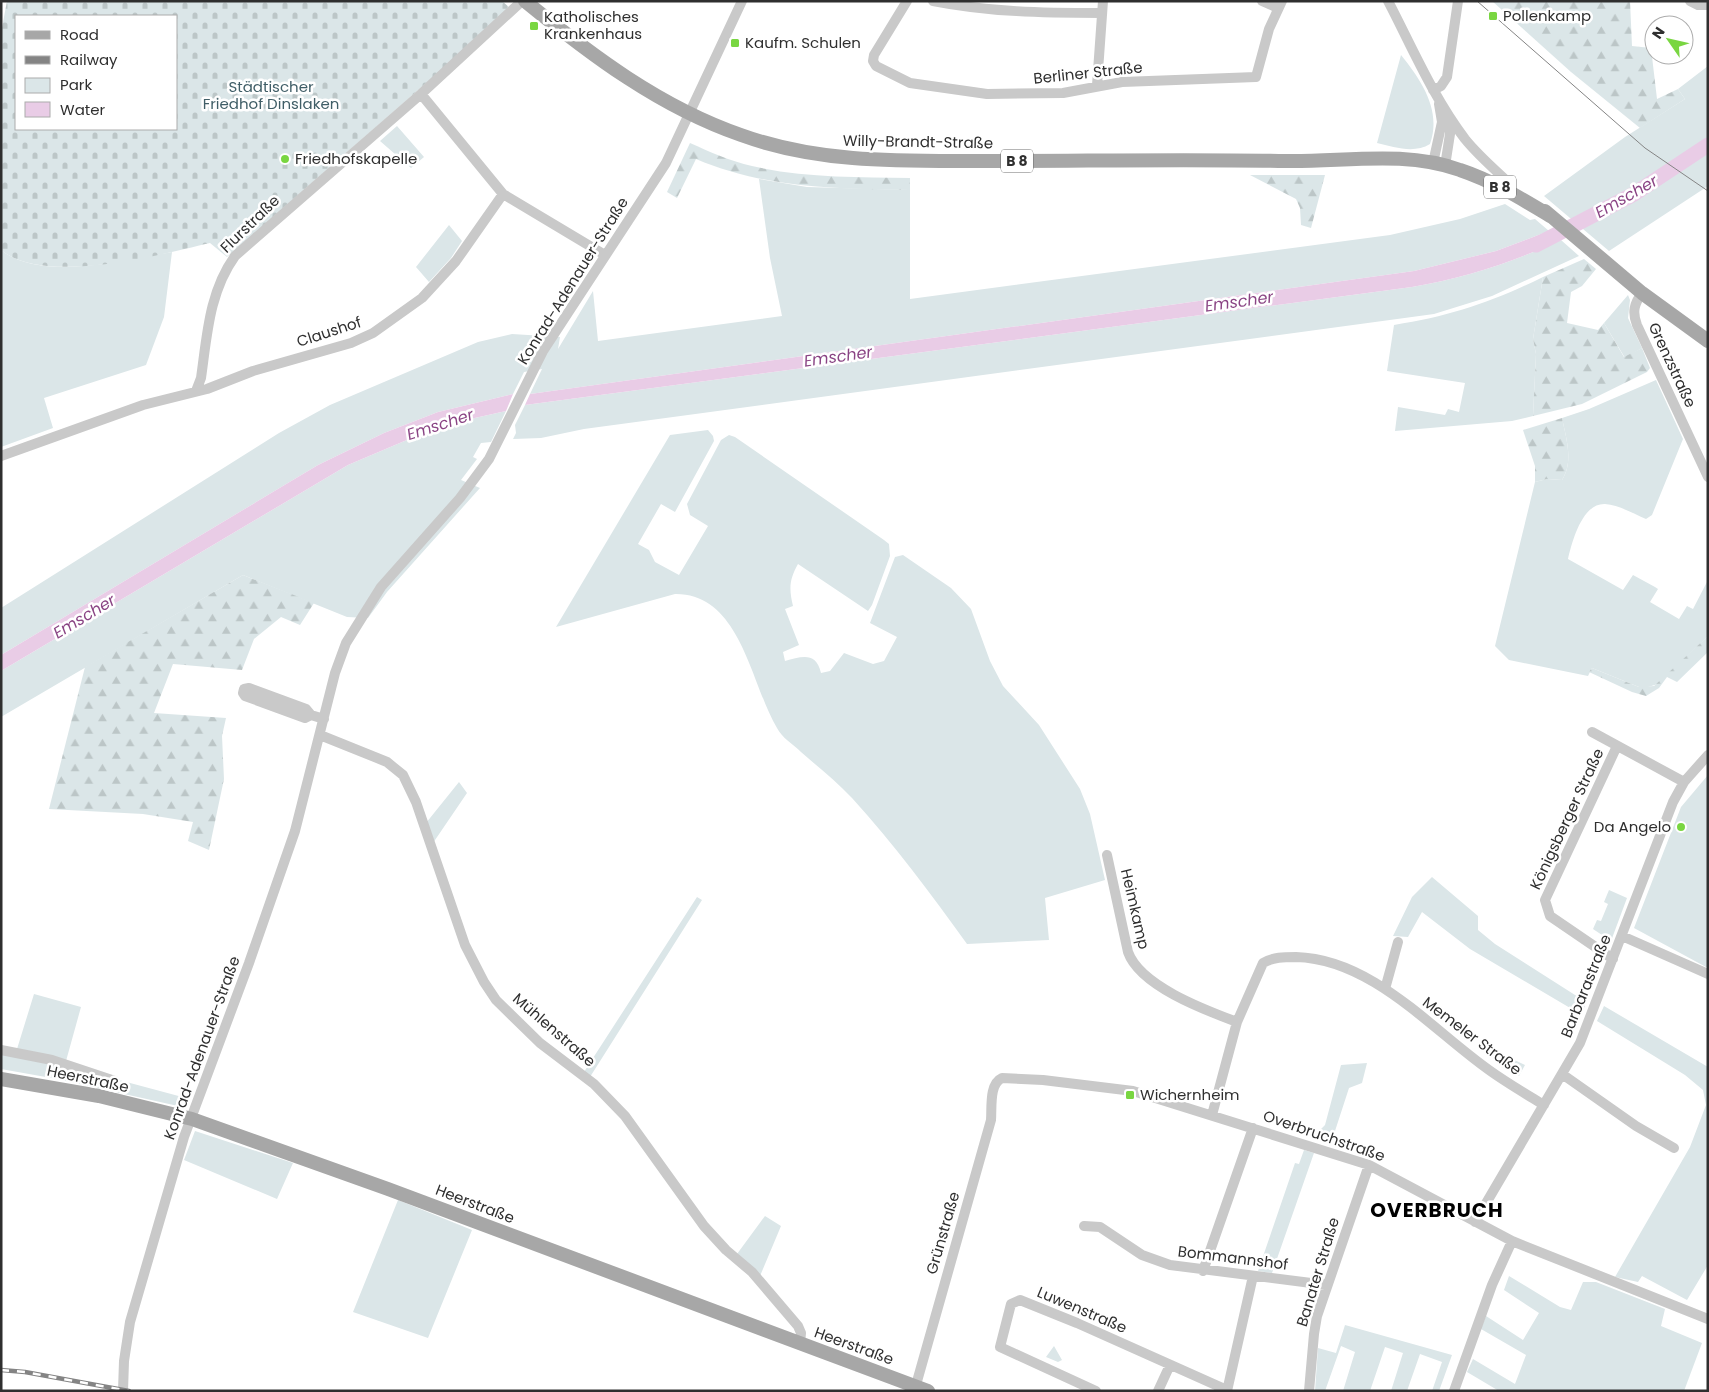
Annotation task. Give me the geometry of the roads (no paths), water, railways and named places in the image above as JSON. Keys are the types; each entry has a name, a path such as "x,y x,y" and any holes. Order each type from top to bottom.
{"main road":[{"name":"Willy-Brandt-Straße","path":"524,1 637,85 690,114 744,136 793,150 876,160 1262,159 1335,161 1378,158 1440,161 1478,168 1508,182 1538,204 1642,293 1708,341"},
{"name":"Willy-Brandt-Straße","path":"1440,161 1491,182 1552,217"},
{"name":"Heerstraße","path":"1,1078 99,1096 192,1119 388,1189 922,1388"}],"street":[{"name":"Flurstraße","path":"196,391 201,378 215,296 227,268 235,256 421,94 524,1"},
{"name":"Konrad-Adenauer-Straße","path":"123,1391 124,1361 130,1322 184,1137 295,831 340,660 368,606 381,587 476,478 504,432 543,351 666,163 742,1"},
{"name":"Berliner Straße","path":"907,1 874,55 873,61 876,66 910,83 987,94 1063,93 1097,85 1122,82 1256,77 1263,46 1280,4"},
{"path":"933,1 967,8 1010,12 1101,13"},
{"path":"1097,85 1103,1"},
{"path":"1262,1 1280,4"},
{"path":"1388,1 1436,94 1450,117 1468,143 1508,182"},
{"path":"1440,161 1442,122 1436,94 1447,77 1458,1"},
{"path":"1690,1 1698,5 1708,5"},
{"path":"421,94 503,194 605,255"},
{"path":"1440,161 1450,134 1450,117"},
{"name":"Claushof","path":"196,391 236,380 253,371 351,343 388,325 422,298 456,261 503,194"},
{"name":"Grenzstraße","path":"1642,293 1634,307 1635,320 1708,477"},
{"path":"1,456 143,404 196,391"},
{"path":"311,715 305,718 245,696 244,689 249,688 306,709 311,715 324,719"},
{"path":"1592,732 1684,782"},
{"name":"Mühlenstraße","path":"320,735 386,762 402,775 416,802 465,945 484,982 513,1018 540,1043 594,1084 625,1116 704,1226 726,1250 752,1272 798,1326 801,1333 800,1343"},
{"name":"Königsberger Straße","path":"1613,959 1550,916 1545,900 1617,746"},
{"name":"Barbarastraße","path":"1475,1222 1580,1043 1673,802 1684,782 1708,755"},
{"name":"Heimkamp","path":"1107,855 1128,952 1134,964 1166,990 1187,1002 1237,1022"},
{"path":"1622,936 1708,974"},
{"path":"1385,989 1398,942"},
{"name":"Memeler Straße","path":"1237,1022 1259,969 1269,959 1303,957 1329,962 1354,971 1385,989 1490,1071 1544,1105"},
{"path":"1212,1115 1237,1022"},
{"name":"Heerstraße","path":"1,1050 52,1060 115,1082"},
{"path":"1562,1074 1636,1126 1674,1148"},
{"name":"Overbruchstraße","path":"994,1085 1002,1078 1014,1077 1133,1091 1369,1165 1512,1241 1708,1319"},
{"name":"Grünstraße","path":"922,1388 991,1120 994,1085"},
{"path":"1203,1271 1253,1128"},
{"name":"Banater Straße","path":"1309,1391 1314,1334 1328,1285 1369,1165"},
{"name":"Bommannshof","path":"1084,1226 1100,1227 1157,1262 1203,1271 1328,1285"},
{"path":"1454,1391 1492,1285 1512,1241"},
{"path":"1227,1390 1253,1276"},
{"name":"Luwenstraße","path":"1096,1391 1000,1347 1011,1304 1014,1301 1020,1300 1070,1320 1227,1390"},
{"path":"1158,1391 1170,1365"}],"water":[{"path":"1549,231 1561,240 1488,268 1412,287 525,405 530,394 1414,271 1496,251"},
{"path":"513,394 506,411 457,422 421,434 348,465 1,671 1,655 318,465 384,433 438,412"}],"waterway":[{"name":"Emscher","path":"1536,245 1634,194 1708,145"}],"tram line":[{"path":"1477,1 1645,148 1708,191"}],"railway":[{"path":"1,1370 25,1372 129,1391"}],"place":[{"name":"Pollenkamp","path":"1493,16"},
{"name":"Katholisches Krankenhaus","path":"534,26"},
{"name":"Kaufm. Schulen","path":"735,43"},
{"name":"Friedhofskapelle","path":"285,159"},
{"name":"Da Angelo","path":"1681,827"},
{"name":"Wichernheim","path":"1130,1095"}],"district":[{"name":"OVERBRUCH","path":"1437,1210"}],"park label":[{"name":"Städtischer Friedhof Dinslaken","path":"271,96"}]}
